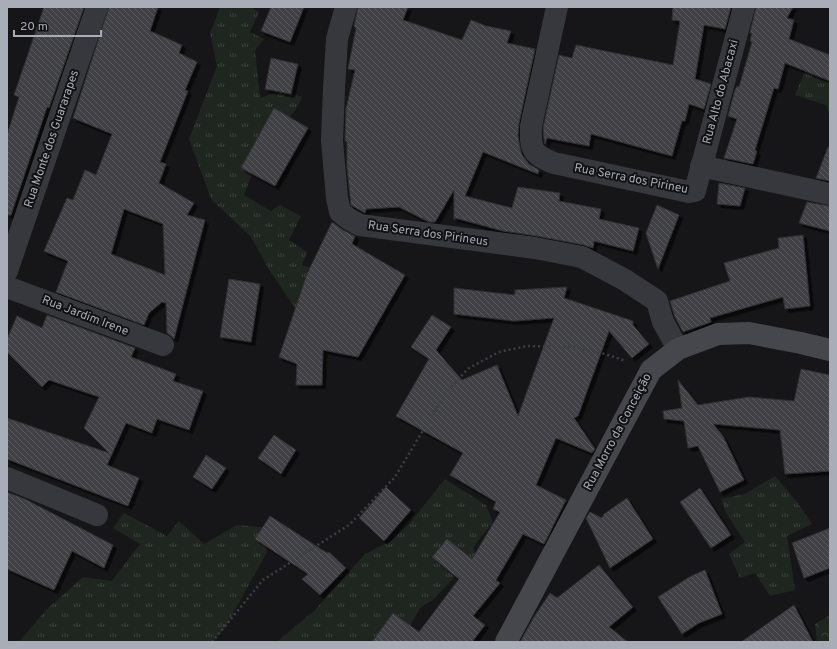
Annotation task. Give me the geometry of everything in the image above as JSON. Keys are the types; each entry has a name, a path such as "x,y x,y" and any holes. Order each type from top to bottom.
{"street":[{"name":"Rua Monte dos Guararapes","path":"7,270 97,7"},
{"name":"Rua Serra dos Pirineus","path":"346,7 337,39 332,141 337,198 340,212 348,219 360,225 535,248 582,257 625,280 657,301 663,322 678,349"},
{"name":"Rua Serra dos Pirineu","path":"557,7 531,126 530,142 534,151 542,158 554,163 689,192 695,191 700,172"},
{"name":"Rua Alto do Abacaxi","path":"700,172 744,7"},
{"path":"700,172 830,194"},
{"name":"Rua Jardim Irene","path":"7,287 163,345"},
{"name":"Rua Morro da Conceição","path":"506,642 651,370 678,349 718,334 749,333 801,342 830,350"},
{"path":"7,478 97,515"}],"path":[{"path":"212,642 263,580 349,525 395,477 446,392 468,368 499,352 527,346 574,347 605,354 651,370"}],"green space":[{"path":"220,7 251,7 259,12 250,32 264,39 255,50 260,98 283,90 302,97 295,111 262,148 244,195 271,211 280,205 301,216 289,240 307,252 302,265 346,278 297,311 268,268 251,237 211,199 189,139 217,66 210,33"},
{"path":"807,66 830,75 830,116 826,105 795,95"},
{"path":"775,476 797,502 812,524 787,536 795,590 770,596 755,573 740,578 729,554 745,542 726,513 721,499 745,494"},
{"path":"445,479 486,505 493,523 474,547 475,554 469,565 460,571 434,599 420,608 407,631 394,642 278,642 315,610 365,554 391,541 409,524"},
{"path":"124,513 167,536 179,521 204,544 237,525 261,527 267,552 225,628 212,642 19,642 46,610 83,577 112,581 140,544 113,528"},
{"path":"830,615 830,642 817,642 815,624"}],"building":[{"path":"44,7 84,7 49,108 47,107 11,215 7,215 7,135 19,97 14,95"},
{"path":"109,7 158,7 150,31 182,45 179,53 197,62 185,90 188,91 160,162 166,164 159,183 194,203 187,215 205,220 174,339 167,333 166,303 162,302 149,313 144,325 56,292 68,261 44,251 67,198 73,200 85,170 96,175 112,134 73,118","holes":["124,209 163,224 165,275 111,254"]},
{"path":"271,7 304,7 290,42 261,31"},
{"path":"358,7 408,7 403,20 462,40 471,20 486,26 511,31 507,43 535,49 519,123 518,135 522,155 529,164 539,170 538,174 483,152 465,196 512,208 518,187 560,193 559,201 601,209 599,219 639,228 633,251 594,241 593,248 537,236 503,231 455,218 454,220 454,190 435,222 429,222 399,207 366,209 365,213 351,205 347,167 347,142 345,141 346,109 355,70 348,69 356,28 354,26"},
{"path":"673,7 731,7 725,29 704,25 695,79 711,84 704,109 689,104 685,121 682,121 672,156 591,134 589,146 547,138 545,144 543,128 559,55 572,58 576,45 673,65 680,21 672,20"},
{"path":"756,7 793,7 787,18 794,20 789,39 830,55 830,81 785,63 778,89 774,88 755,150 757,151 753,164 724,158 737,119 728,116 735,90 737,86 739,87 752,42 750,41 752,33 750,33"},
{"path":"271,58 298,64 291,94 265,89"},
{"path":"274,108 308,128 275,186 241,168"},
{"path":"828,147 830,148 830,181 816,178"},
{"path":"719,183 745,188 740,206 717,204"},
{"path":"807,202 830,206 830,231 799,223"},
{"path":"657,205 679,215 658,269 646,233"},
{"path":"332,222 355,236 352,244 405,275 358,357 323,350 322,385 296,385 297,364 279,357 307,274"},
{"path":"803,235 810,306 785,309 783,297 710,318 711,322 683,332 675,317 670,301 730,281 724,263 779,248 778,238"},
{"path":"229,279 260,284 251,342 220,337"},
{"path":"567,287 564,298 633,321 633,325 649,344 632,358 609,331 578,416 574,418 595,449 592,453 556,438 536,485 566,500 544,544 523,534 496,580 500,583 473,616 485,625 472,642 372,642 393,613 419,632 459,579 432,557 447,539 472,559 500,512 493,509 496,502 450,475 463,453 396,416 429,359 411,347 432,315 451,327 436,350 462,380 497,365 518,416 554,318 514,321 454,314 454,288 515,295 515,290"},
{"path":"47,315 135,348 131,357 176,374 173,381 203,391 189,430 157,419 152,433 126,423 107,465 139,478 128,506 7,459 7,418 109,453 84,428 99,397 49,380 42,387 7,352 7,339 17,316 42,328"},
{"path":"801,369 830,375 830,471 785,474 780,430 713,424 723,436 744,480 720,492 698,446 688,448 684,421 664,419 663,411 682,408 678,380 698,405 749,397 794,401"},
{"path":"274,435 296,450 281,474 258,458"},
{"path":"206,455 226,468 212,489 193,477"},
{"path":"386,487 411,510 384,541 359,518"},
{"path":"700,488 731,535 711,548 680,502"},
{"path":"7,492 25,499 113,545 104,568 72,551 54,590 7,569"},
{"path":"627,498 653,539 610,568 586,518 590,512 602,518 604,514"},
{"path":"270,516 327,553 329,552 346,568 320,595 302,579 308,574 255,539"},
{"path":"830,528 830,568 804,578 792,543"},
{"path":"599,565 633,607 609,627 628,642 520,642 550,593 557,598"},
{"path":"705,570 722,614 699,623 682,634 658,597 691,576"},
{"path":"794,605 813,642 741,642"}]}
